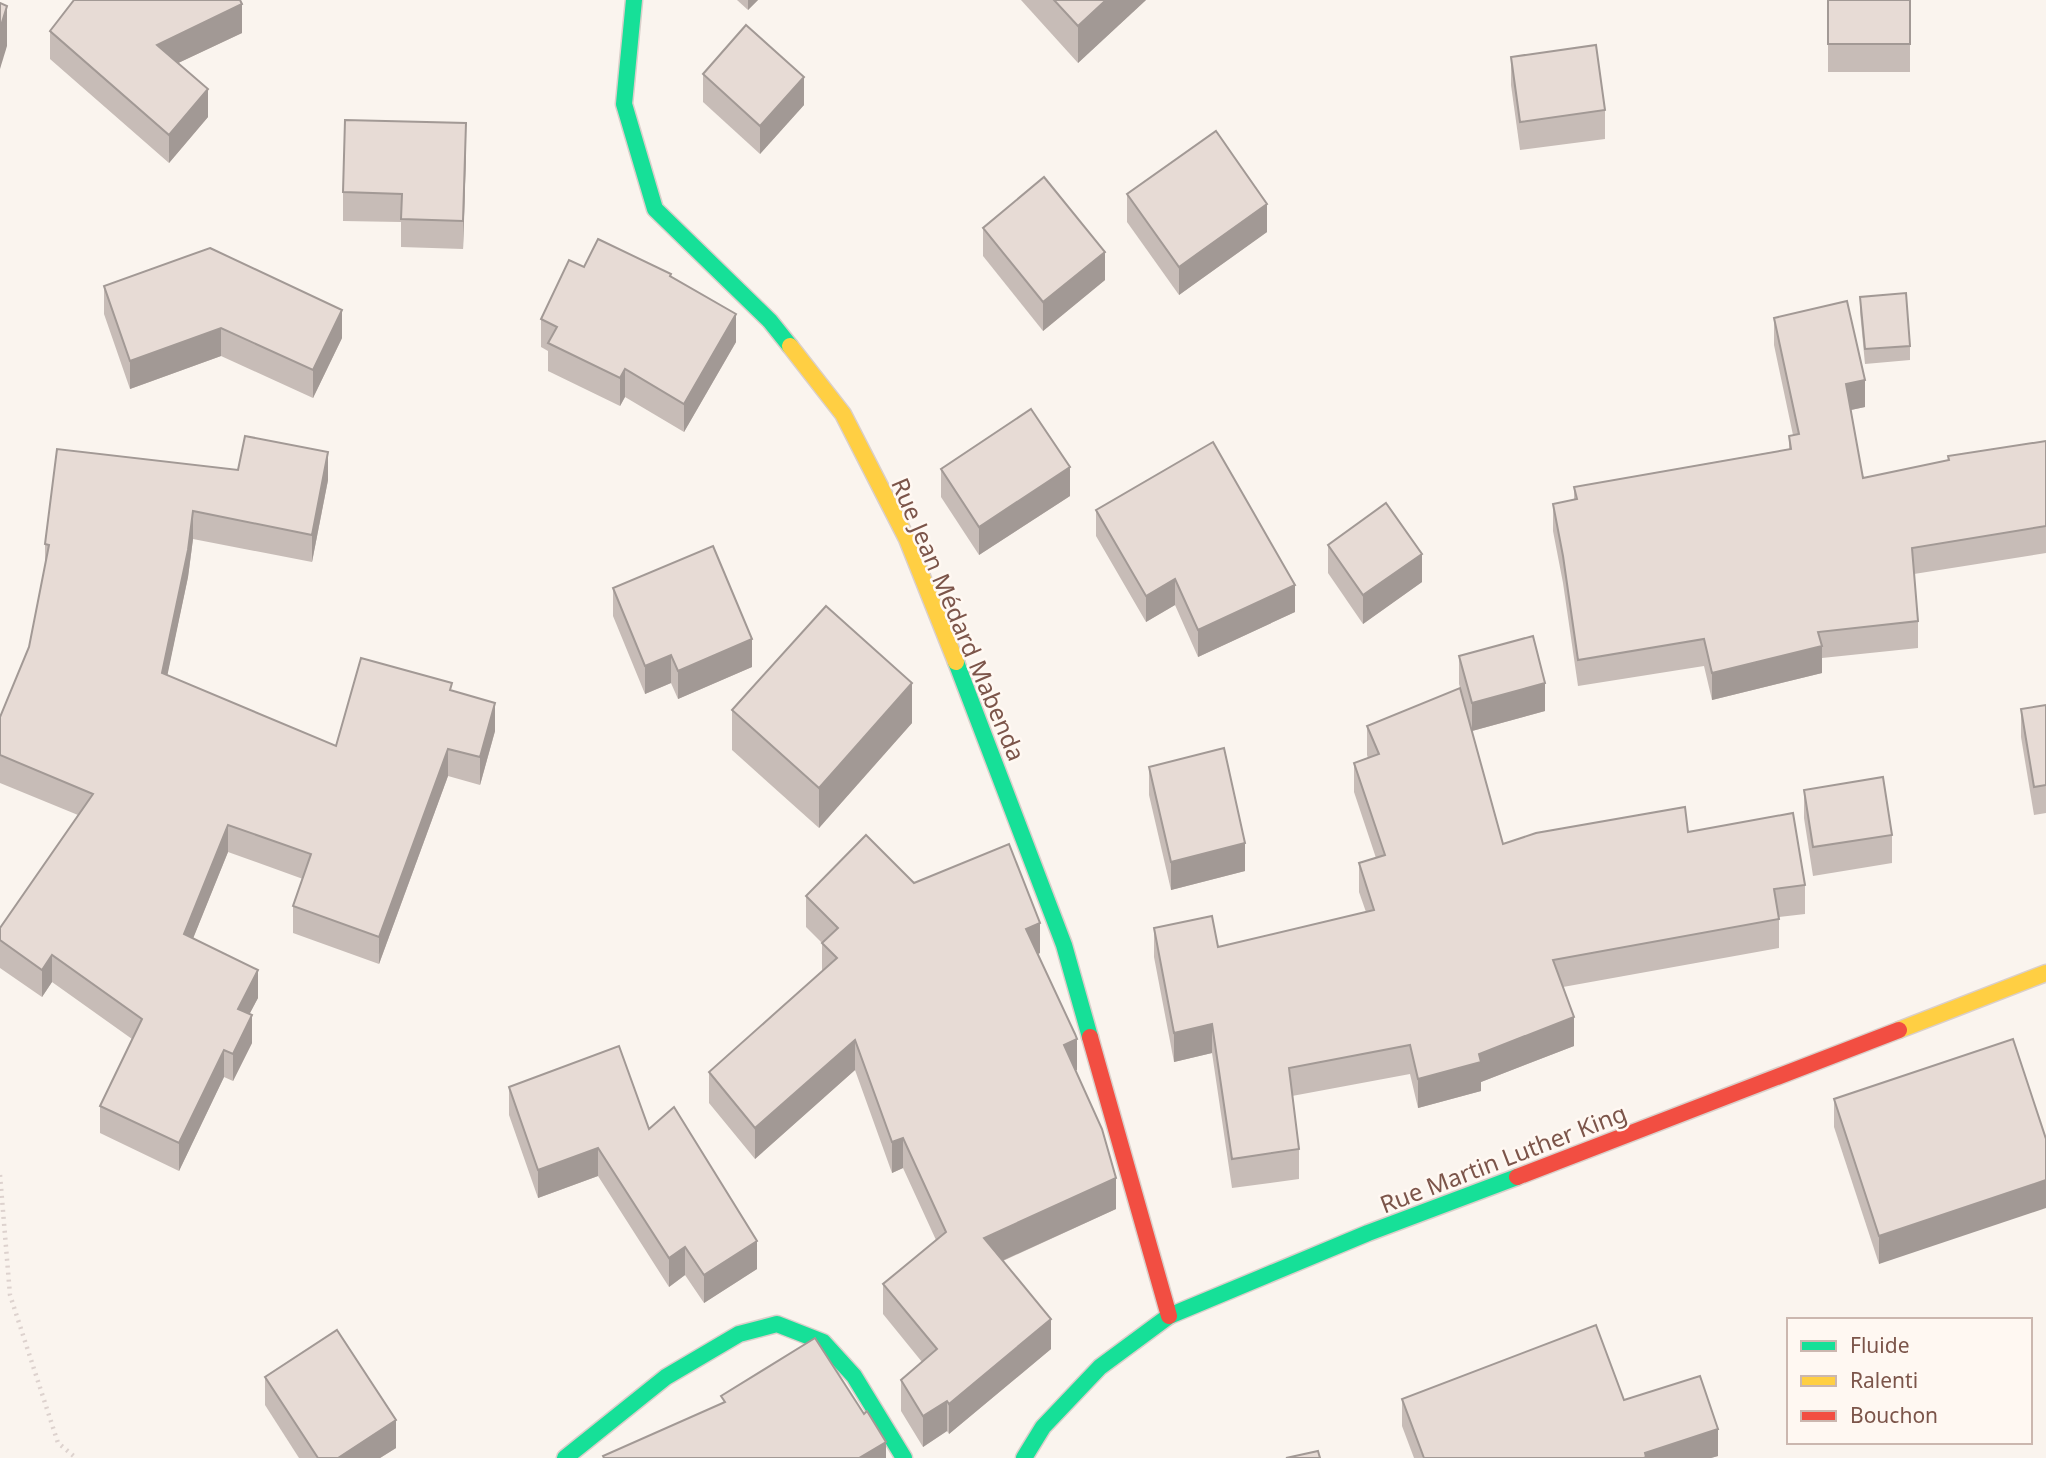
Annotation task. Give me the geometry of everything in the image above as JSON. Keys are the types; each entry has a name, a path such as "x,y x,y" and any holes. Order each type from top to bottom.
{"street":[{"name":"Rue Jean Médard Mabenda","path":"634,0 624,104 655,209 770,321 843,414 907,539 982,726 1063,945 1169,1316"},
{"name":"Rue Martin Luther King","path":"1024,1458 1043,1427 1100,1367 1169,1316 1368,1233 1738,1093 2046,972"},
{"path":"565,1458 666,1377 739,1334 777,1324 823,1342 854,1376 904,1458"}],"path":[{"path":"0,1175 10,1295 58,1443 76,1458"}],"building":[{"path":"74,0 240,0 242,4 157,45 208,89 169,135 50,31"},
{"path":"1054,0 1106,0 1078,26"},
{"path":"1828,0 1910,0 1910,44 1828,44"},
{"path":"0,3 7,6 0,29"},
{"path":"746,25 804,77 760,126 703,74"},
{"path":"1596,45 1605,110 1520,122 1511,57"},
{"path":"345,120 466,123 463,221 401,219 402,194 343,192"},
{"path":"1216,131 1267,204 1179,267 1127,194"},
{"path":"1044,177 1105,252 1043,302 983,228"},
{"path":"598,239 671,274 670,276 736,314 684,404 625,369 620,378 548,343 557,327 541,319 569,260 584,267"},
{"path":"210,248 342,310 313,370 221,328 130,361 104,286"},
{"path":"1906,293 1910,346 1865,349 1860,297"},
{"path":"1847,301 1865,380 1846,384 1863,478 1949,460 1948,456 2046,441 2046,526 1912,548 1918,621 1818,632 1822,646 1712,673 1704,639 1578,660 1553,504 1577,499 1574,487 1791,449 1789,436 1799,434 1774,318"},
{"path":"1031,409 1070,467 979,527 941,469"},
{"path":"245,436 328,452 312,535 193,511 188,550 162,673 336,746 361,658 452,683 450,690 495,703 480,757 448,749 379,937 293,906 311,854 228,825 184,934 258,970 238,1009 252,1015 233,1054 224,1050 179,1143 100,1106 142,1019 52,955 42,970 0,940 0,928 93,794 0,755 0,717 29,647 49,545 45,544 57,449 238,470"},
{"path":"1213,442 1295,585 1198,630 1175,579 1146,596 1096,510"},
{"path":"1386,503 1422,554 1363,595 1328,545"},
{"path":"713,546 752,639 678,671 671,655 645,666 613,588"},
{"path":"826,606 912,683 819,788 732,710"},
{"path":"1533,636 1545,683 1472,703 1459,656"},
{"path":"1460,688 1503,844 1536,833 1685,807 1688,832 1793,813 1805,885 1774,889 1779,919 1553,960 1574,1017 1479,1054 1481,1062 1418,1079 1410,1045 1289,1068 1299,1149 1232,1159 1212,1024 1174,1033 1154,928 1212,916 1218,947 1374,910 1359,863 1385,855 1354,763 1379,754 1367,726"},
{"path":"2046,705 2046,785 2034,787 2021,709"},
{"path":"1224,748 1245,843 1171,862 1149,767"},
{"path":"1883,777 1892,835 1813,847 1804,790"},
{"path":"866,835 914,883 1009,844 1040,923 1026,929 1077,1039 1064,1045 1102,1129 1116,1178 984,1238 1051,1319 949,1404 947,1401 923,1416 901,1380 937,1349 883,1284 946,1232 903,1138 892,1142 855,1040 755,1128 709,1072 837,958 822,943 838,928 806,896"},
{"path":"2013,1039 2046,1139 2046,1180 1879,1236 1834,1099"},
{"path":"619,1046 649,1129 674,1107 757,1241 704,1275 685,1247 669,1258 598,1148 538,1170 509,1087"},
{"path":"1596,1325 1624,1400 1700,1376 1718,1429 1645,1453 1644,1458 1424,1458 1402,1399"},
{"path":"337,1330 396,1420 338,1458 318,1458 265,1377"},
{"path":"815,1338 864,1414 867,1411 886,1442 859,1458 604,1458 603,1456 725,1402 721,1396"},
{"path":"1318,1451 1320,1458 1286,1458"}],"traffic: fast":[{"path":"634,0 624,104 655,209 770,321 790,346"},
{"path":"956,662 1064,945 1090,1037"},
{"path":"1024,1458 1043,1427 1100,1367 1169,1316 1368,1233 1517,1177"},
{"path":"565,1458 666,1377 739,1334 777,1324 823,1342 854,1376 904,1458"}],"traffic: slow":[{"path":"790,346 843,414 907,539 956,662"},
{"path":"1899,1030 2046,973"}],"traffic: jam":[{"path":"1517,1177 1899,1030"},
{"path":"1090,1037 1169,1316"}]}
